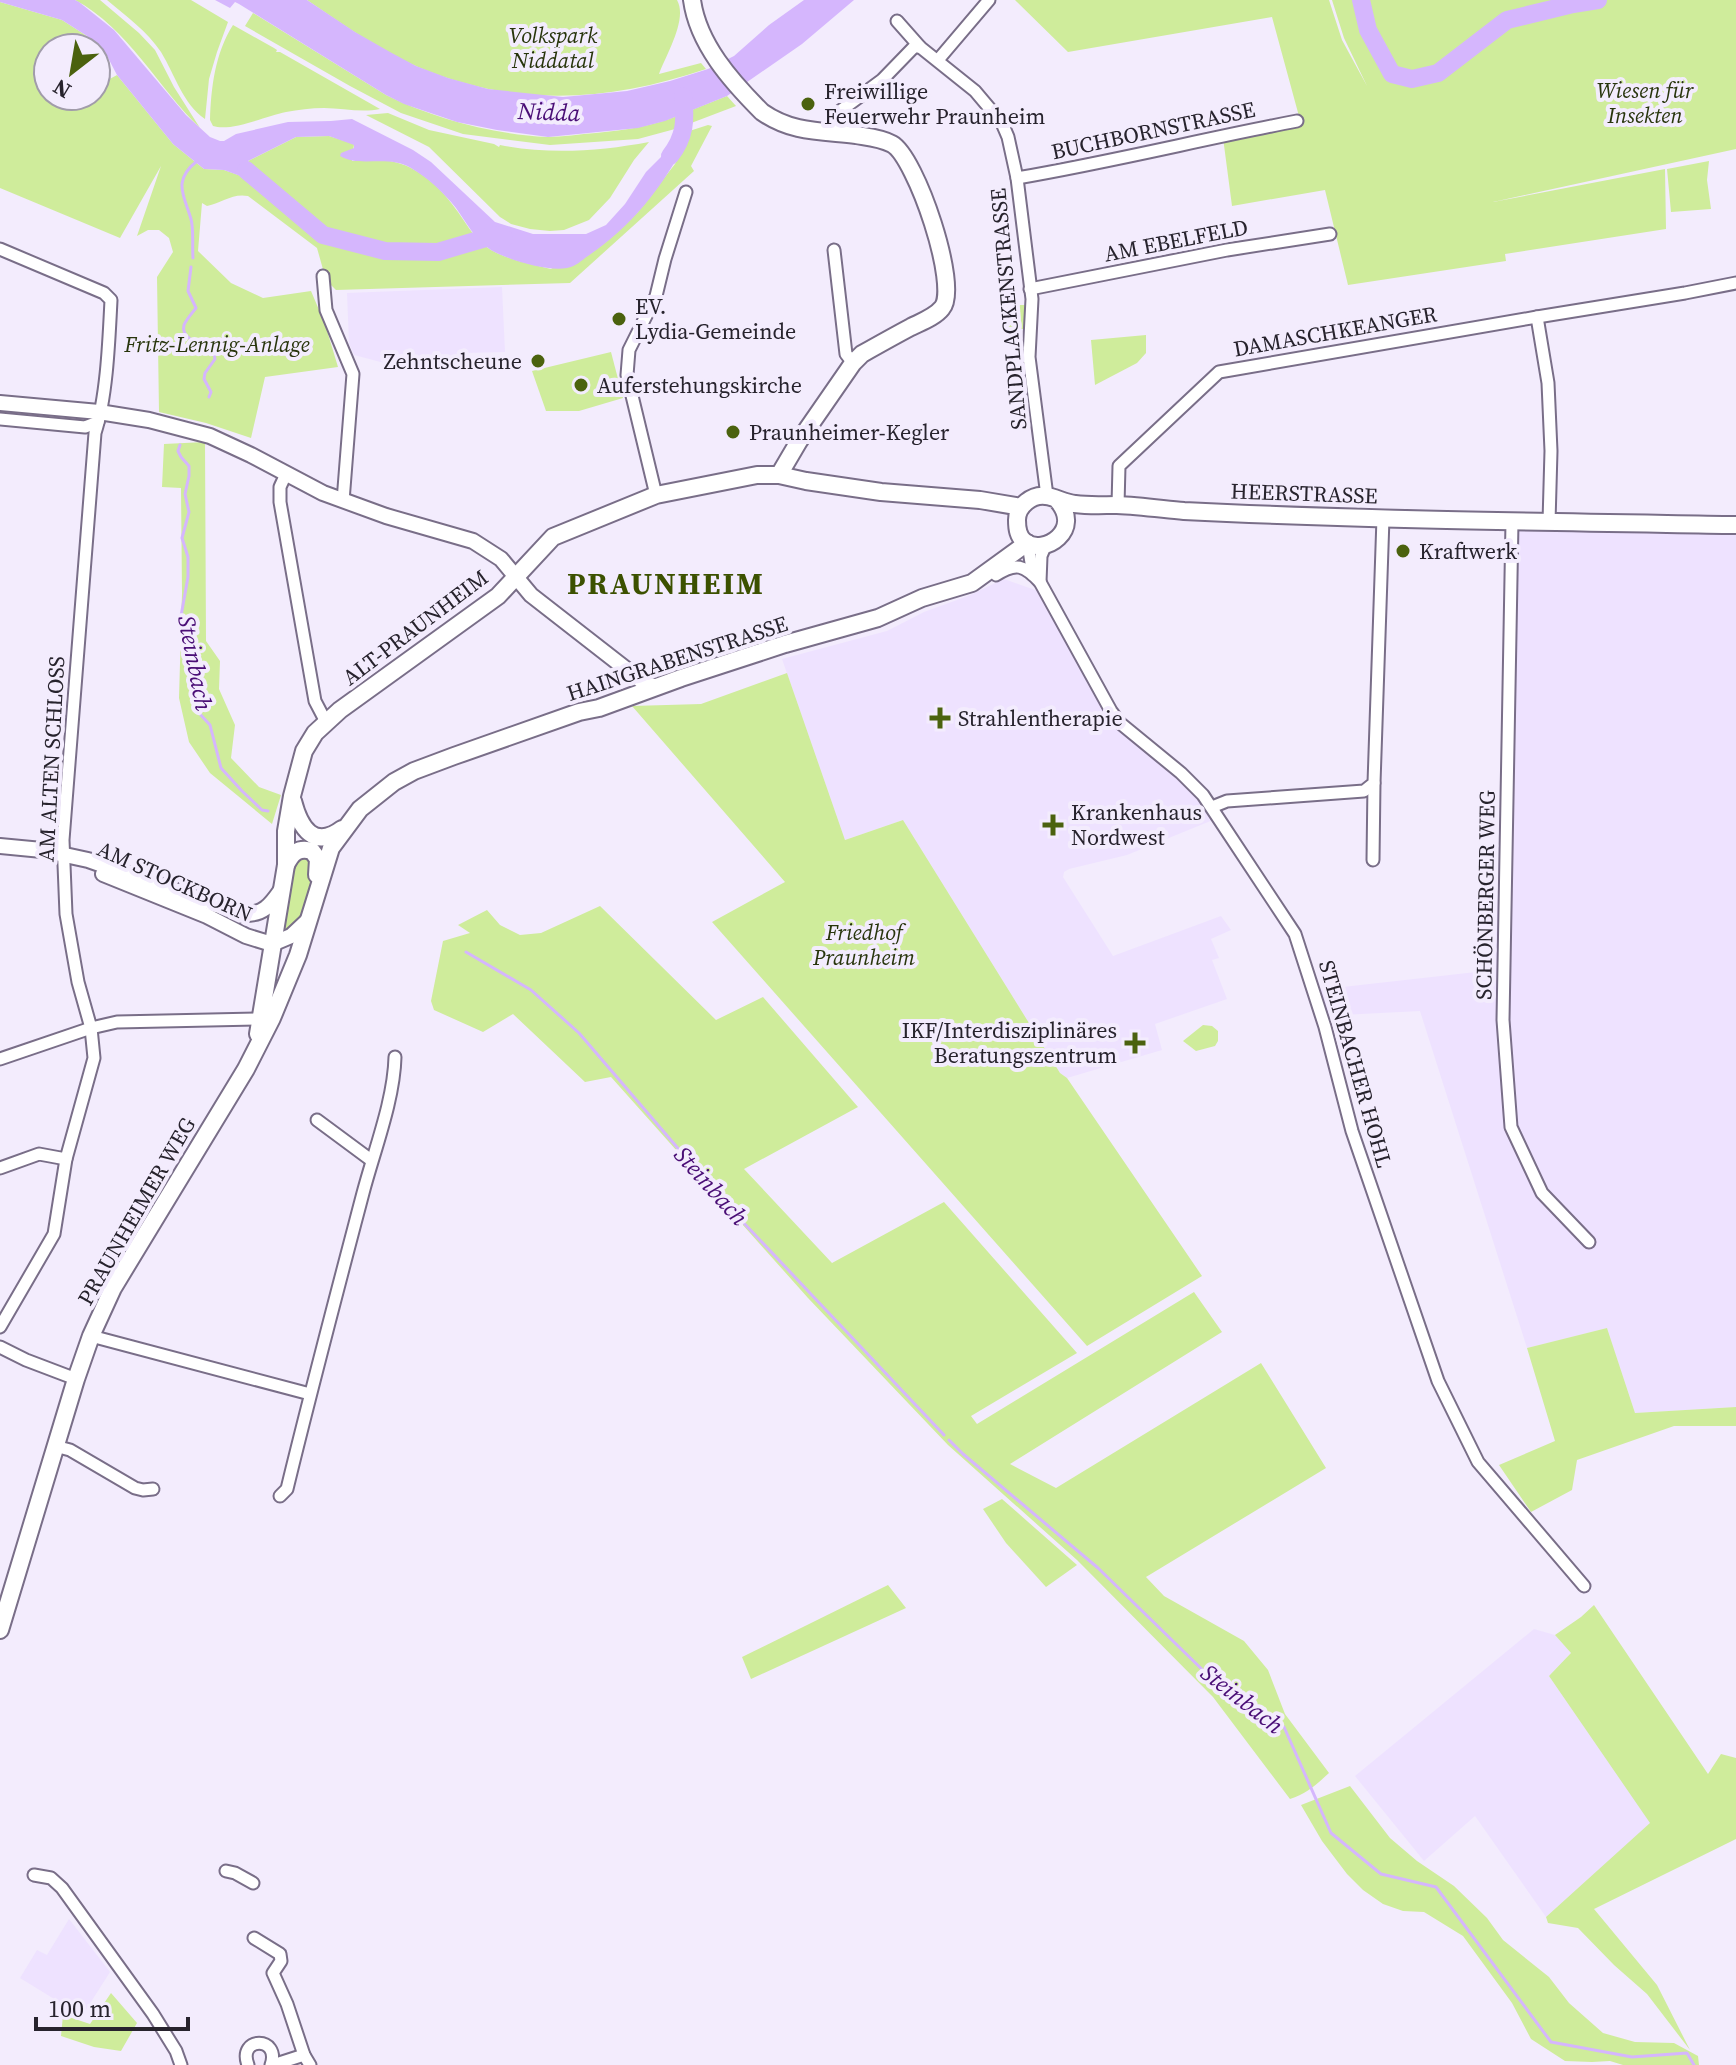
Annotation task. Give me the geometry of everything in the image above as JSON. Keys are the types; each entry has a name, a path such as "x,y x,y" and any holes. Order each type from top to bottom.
{"main road":[{"path":"692,0 697,23 711,52 762,112 795,128 871,137 898,147 915,176 933,223 947,279 944,307 862,354 853,363 779,475 881,492 980,500 1021,507"},
{"name":"ALT-PRAUNHEIM","path":"292,796 304,751 326,722 498,596 553,537 656,495 757,475 779,475"},
{"path":"1068,523 1067,514 1052,498 1037,497 1017,513 1017,528 1021,537 1034,546 1046,544 1059,536 1068,523 1091,510 1118,505"},
{"name":"HEERSTRASSE","path":"1052,498 1075,504 1232,513 1736,525"},
{"name":"HAINGRABENSTRASSE","path":"347,825 376,795 414,771 785,644 878,618 922,598 972,583 1027,543"},
{"path":"292,796 301,823 309,833 321,838 332,837 347,825"},
{"name":"PRAUNHEIMER WEG","path":"255,1051 286,865 286,831 292,796"},
{"name":"PRAUNHEIMER WEG","path":"0,1630 91,1336 113,1288 246,1069 295,964 331,848 347,825"},
{"path":"286,865 296,851 312,851 318,859 317,889"}],"street":[{"path":"938,60 989,0"},
{"name":"SANDPLACKENSTRASSE","path":"897,21 920,47 975,91 1002,123 1008,137 1017,178 1032,299 1029,357 1052,498"},
{"path":"827,132 836,114 882,80 914,47 920,47"},
{"name":"BUCHBORNSTRASSE","path":"1017,178 1297,121"},
{"path":"656,495 627,375 629,350 656,296 686,192"},
{"name":"AM EBELFELD","path":"1030,289 1227,250 1330,234"},
{"name":"AM ALTEN SCHLOSS","path":"0,249 104,293 111,300 106,369 95,433 63,855 66,914 78,982 91,1028 94,1058 66,1159 54,1234 0,1327"},
{"path":"834,250 846,354 853,363"},
{"path":"323,276 326,310 353,374 343,501"},
{"name":"DAMASCHKEANGER","path":"1118,505 1119,466 1219,372 1736,283"},
{"path":"1537,317 1548,383 1551,451 1549,522"},
{"path":"0,403 99,417 149,420 210,436 343,501 473,541 501,559 531,595 644,683 657,687"},
{"path":"0,419 85,427 99,417"},
{"path":"286,474 280,487 280,502 315,701 326,722"},
{"path":"1373,860 1383,518"},
{"name":"SCHÖNBERGER WEG","path":"1512,522 1503,1020 1511,1127 1542,1193 1589,1242"},
{"name":"STEINBACHER HOHL","path":"1027,543 1037,578 1111,711 1120,723 1203,795 1295,934 1325,1027 1356,1144 1438,1381 1478,1462 1584,1586"},
{"path":"972,583 986,581 1013,565 1037,578 1046,544"},
{"path":"1212,807 1227,801 1364,791 1374,783"},
{"path":"0,846 63,855"},
{"name":"AM STOCKBORN","path":"63,855 88,860 242,914 261,913 281,890"},
{"name":"AM STOCKBORN","path":"63,855 122,883 207,916 246,936 272,944 291,936 309,919"},
{"path":"0,1059 117,1022 260,1019"},
{"path":"280,1496 287,1489 371,1160 395,1080 395,1057"},
{"path":"317,1120 371,1160"},
{"path":"0,1168 39,1154 66,1159"},
{"path":"91,1336 310,1394"},
{"path":"0,1347 76,1379"},
{"path":"55,1446 70,1450 135,1488 153,1489"},
{"path":"226,1871 253,1883"},
{"path":"34,1875 51,1878 62,1888 153,2014 181,2065"},
{"path":"244,2064 246,2052 257,2043 264,2044 273,2053 272,2065 307,2060 273,1973 281,1961 280,1954 254,1938"}],"shaded area":[{"path":"502,287 505,352 463,353 463,366 407,369 354,355 349,343 347,293"},
{"path":"1519,521 1736,523 1736,1407 1635,1413 1607,1328 1527,1348 1420,1011 1322,1016 1316,990 1494,970"},
{"name":"Krankenhaus Nordwest","path":"1004,579 1041,592 1101,699 1106,718 1187,786 1213,820 1127,855 1064,872 1063,877 1113,956 1221,916 1231,930 1211,939 1219,958 1212,960 1227,999 1155,1024 1162,1050 1067,1078 1060,1073 903,820 845,840 782,659 887,631"},
{"path":"1534,1629 1555,1635 1571,1653 1549,1676 1651,1823 1546,1917 1475,1816 1424,1861 1355,1776"},
{"path":"69,1919 110,1972 82,2016 20,1978 37,1950 47,1955"}],"green space":[{"path":"75,0 100,0 139,33 155,50 200,128 127,42 94,12"},
{"path":"107,0 191,0 228,22 209,79 205,119 185,97 155,44"},
{"name":"Volkspark Niddatal","path":"307,0 677,0 680,8 678,27 659,74 701,63 706,69 669,80 597,94 562,96 490,89 454,80 403,60"},
{"name":"Wiesen für Insekten","path":"1015,0 1329,0 1342,40 1367,86 1344,38 1332,0 1736,0 1736,149 1493,202 1665,169 1666,229 1505,254 1506,261 1348,285 1325,190 1232,206 1222,130 1300,120 1272,17 1068,52"},
{"name":"Fritz-Lennig-Anlage","path":"0,2 62,20 81,32 32,32 32,112 112,112 112,78 117,75 173,144 204,169 224,170 264,184 248,161 296,137 329,136 354,144 352,161 390,161 420,173 452,203 486,247 513,259 551,269 637,213 675,164 687,141 680,134 712,126 691,166 694,171 570,283 336,290 326,280 317,248 248,196 232,197 207,206 202,203 198,251 231,283 263,298 311,291 338,367 265,377 251,438 159,412 157,277 173,252 169,238 159,230 148,230 137,236 161,166 120,238 0,188"},
{"path":"253,13 386,95 464,124 506,133 553,137 629,129 680,115 675,129 638,139 550,145 463,134 401,113 245,26"},
{"path":"233,25 380,109 309,109 239,125 213,126 210,120 215,71"},
{"path":"727,96 736,106 686,125 689,111"},
{"path":"388,113 429,130 499,147 575,151 649,142 610,198 589,220 564,230 530,229 511,224 500,217 429,147 366,115"},
{"path":"1709,161 1707,180 1711,209 1671,212 1667,169"},
{"path":"1007,305 1027,305 1028,329 1008,329"},
{"path":"1146,335 1146,353 1137,363 1095,385 1091,340"},
{"path":"611,352 623,398 579,411 546,411 532,371"},
{"path":"205,442 206,641 220,661 219,689 235,725 231,758 259,787 281,795 272,824 210,773 189,742 179,698 181,488 162,487 164,444"},
{"name":"Friedhof Praunheim","path":"787,673 845,840 903,820 1060,1073 1067,1078 1202,1276 1087,1346 712,922 785,882 632,706 701,704"},
{"path":"307,854 314,866 302,921 281,936 295,858"},
{"path":"600,906 716,1020 763,997 858,1107 744,1169 832,1263 944,1202 1077,1353 971,1416 977,1424 1194,1292 1222,1332 1010,1464 1056,1488 1261,1363 1326,1468 1146,1577 1164,1596 1244,1641 1268,1670 1285,1714 1329,1773 1315,1785 1290,1799 1213,1697 1077,1560 948,1445 808,1298 611,1077 585,1082 513,1014 483,1032 434,1010 431,1001 443,941 470,933 458,925 487,910 500,925 520,935 541,933"},
{"path":"1203,1025 1212,1026 1218,1031 1218,1041 1215,1046 1196,1051 1183,1041"},
{"path":"1607,1328 1635,1413 1736,1407 1736,1426 1674,1426 1577,1460 1572,1490 1531,1512 1499,1465 1555,1441 1527,1348"},
{"path":"1002,1499 1077,1565 1046,1587 1006,1543 983,1509"},
{"path":"888,1585 906,1608 751,1679 742,1657"},
{"path":"1594,1605 1708,1774 1721,1754 1736,1758 1736,1839 1594,1909 1657,1985 1690,2050 1647,1994 1578,1928 1548,1923 1546,1917 1650,1823 1549,1676 1571,1653 1555,1635"},
{"path":"1350,1786 1390,1838 1454,1886 1487,1918 1503,1940 1549,1977 1569,2003 1603,2033 1635,2042 1674,2043 1698,2056 1699,2065 1565,2061 1531,2039 1512,2003 1463,1936 1424,1912 1403,1911 1383,1904 1347,1874 1322,1841 1301,1805"},
{"path":"111,1993 137,2023 121,2051 94,2047 61,2036 63,2015 90,2024"}],"water":[{"name":"Nidda","path":"215,0 307,0 355,32 416,66 488,89 563,97 627,91 708,69 734,56 804,0 854,0 802,44 727,96 665,121 638,128 548,137 457,122 404,104 239,4 235,2 230,8"},
{"path":"0,2 79,2 114,30 186,115 210,137 224,141 236,134 288,122 352,119 431,162 495,222 533,234 586,234 606,225 625,204 646,172 681,137 686,141 656,190 618,233 573,266 559,269 539,267 507,258 485,246 446,196 411,168 393,162 356,161 340,156 354,145 329,136 296,137 248,161 265,185 224,170 204,169 173,144 117,75 112,65 112,32 81,32 62,20"}],"waterway":[{"path":"1361,0 1368,30 1392,74 1412,79 1438,73 1507,20 1598,0"},
{"path":"670,156 683,128 683,96"},
{"name":"Steinbach","path":"193,258 192,224 182,182 189,168 197,161"},
{"path":"246,170 323,235 385,251 438,252 496,235 504,238"},
{"name":"Steinbach","path":"191,267 188,291 196,308 185,323 184,330 193,341 213,350 215,359 204,379 211,392 209,397"},
{"name":"Steinbach","path":"180,445 178,451 189,466 185,494 189,512 182,538 188,557 188,577 181,616 193,659 199,713 210,725 221,768 262,810 268,811"},
{"name":"Steinbach","path":"466,952 531,990 579,1033 724,1202 944,1435"},
{"name":"Steinbach","path":"949,1440 1098,1568 1216,1683 1284,1727 1331,1833 1381,1874 1436,1887 1551,2042 1632,2057 1687,2053 1694,2065"}],"place":[{"name":"Freiwillige Feuerwehr Praunheim","path":"808,104"},
{"name":"EV. Lydia-Gemeinde","path":"619,319"},
{"name":"Zehntscheune","path":"538,361"},
{"name":"Auferstehungskirche","path":"581,385"},
{"name":"Praunheimer-Kegler","path":"733,432"},
{"name":"Kraftwerk","path":"1403,551"},
{"name":"Strahlentherapie","path":"940,718"},
{"name":"Krankenhaus Nordwest","path":"1053,825"},
{"name":"IKF/Interdisziplinäres Beratungszentrum","path":"1135,1043"}],"district":[{"name":"PRAUNHEIM","path":"666,584"}]}
